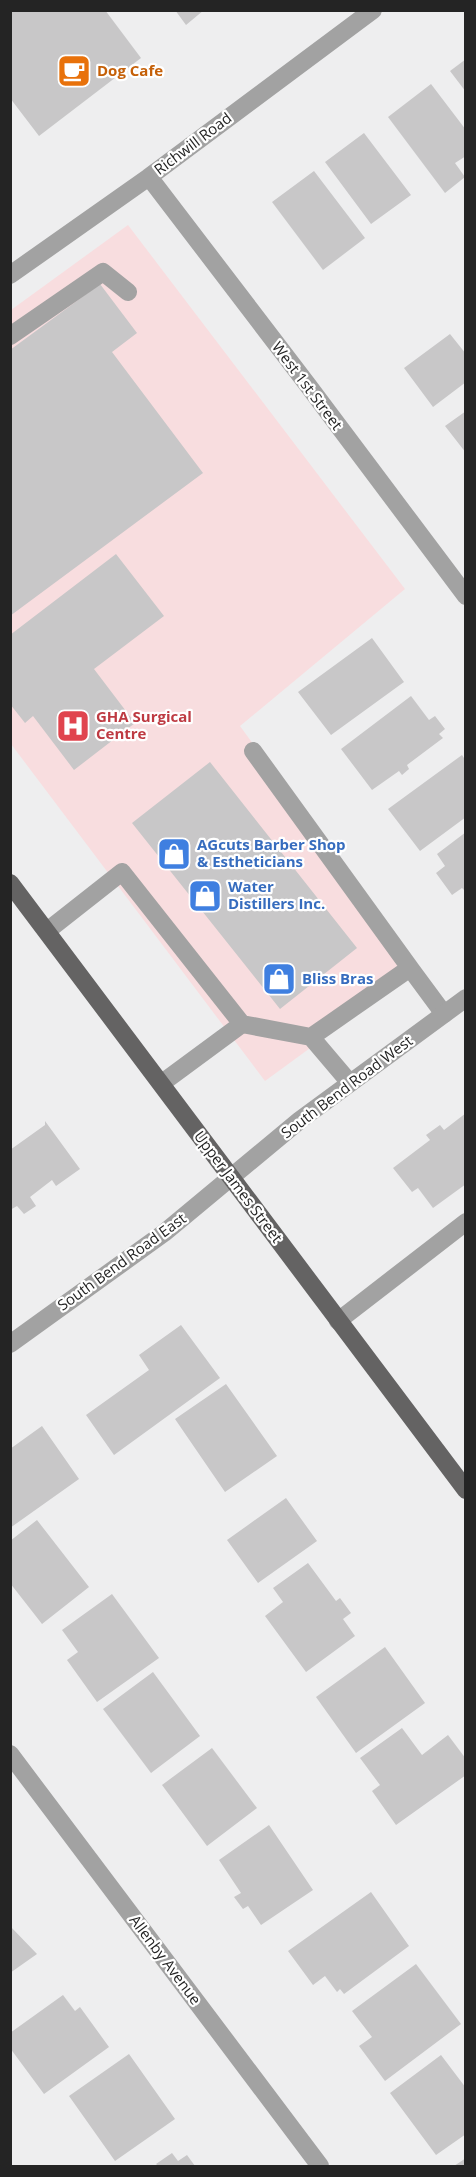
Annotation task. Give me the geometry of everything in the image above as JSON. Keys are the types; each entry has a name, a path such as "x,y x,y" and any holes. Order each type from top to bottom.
{"main road":[{"name":"Upper James Street","path":"10,883 465,1490"}],"street":[{"name":"Richwill Road","path":"10,275 148,177 373,10"},
{"name":"West 1st Street","path":"148,177 307,384 465,596"},
{"path":"10,336 103,272 128,292"},
{"path":"253,751 444,1014"},
{"path":"47,931 122,872 242,1024 311,1037 350,1083"},
{"path":"311,1037 410,968"},
{"name":"South Bend Road West","path":"232,1178 300,1120 465,998"},
{"path":"162,1083 242,1024"},
{"name":"South Bend Road East","path":"10,1344 164,1233 232,1178"},
{"path":"338,1321 465,1222"},
{"name":"Allenby Avenue","path":"10,1754 320,2166"}],"shaded area":[{"path":"128,225 405,589 240,726 417,970 265,1081 11,744 11,310"}],"building":[{"path":"10,10 105,10 141,58 39,136 10,98"},
{"path":"175,10 204,10 186,25"},
{"path":"466,59 466,92 450,71"},
{"path":"431,84 466,130 466,156 455,163 465,177 445,193 388,117"},
{"path":"364,133 411,195 371,224 325,162"},
{"path":"314,171 365,238 323,270 272,202"},
{"path":"100,284 137,333 112,352 203,473 10,616 10,350"},
{"path":"450,334 466,354 466,382 433,407 404,368"},
{"path":"466,411 466,453 445,426"},
{"path":"116,554 164,616 94,669 135,723 74,770 33,716 25,723 10,704 10,635"},
{"path":"372,638 404,682 331,735 298,692"},
{"path":"411,696 429,720 435,716 445,729 439,734 443,738 407,765 409,769 402,775 399,771 372,790 341,749"},
{"path":"462,755 466,761 466,817 420,851 388,809"},
{"path":"210,762 357,948 280,1009 132,823"},
{"path":"466,832 466,892 462,888 452,895 436,873 445,866 437,854"},
{"path":"466,1113 466,1184 433,1208 418,1188 412,1192 393,1168 430,1140 426,1135 440,1125 444,1130"},
{"path":"45,1121 80,1169 56,1186 52,1180 30,1197 36,1206 24,1214 17,1206 10,1210 10,1150 45,1125"},
{"path":"181,1325 220,1378 114,1455 86,1415 149,1370 139,1355"},
{"path":"226,1384 277,1456 225,1492 175,1419"},
{"path":"42,1426 79,1479 10,1528 10,1449"},
{"path":"286,1498 317,1541 258,1583 227,1540"},
{"path":"37,1520 89,1587 42,1624 10,1583 10,1541"},
{"path":"308,1563 336,1601 340,1598 351,1613 343,1619 355,1636 306,1672 265,1616 283,1602 273,1588"},
{"path":"112,1594 159,1658 97,1702 67,1660 78,1652 62,1630"},
{"path":"385,1647 425,1703 356,1753 316,1697"},
{"path":"153,1672 200,1736 151,1773 103,1709"},
{"path":"402,1728 422,1755 448,1735 466,1759 466,1775 396,1825 372,1791 380,1785 360,1758"},
{"path":"212,1748 257,1808 207,1846 162,1785"},
{"path":"269,1825 313,1890 261,1925 248,1906 243,1909 234,1897 241,1893 219,1860"},
{"path":"371,1892 409,1946 344,1994 340,1989 337,1992 325,1976 313,1985 288,1951"},
{"path":"10,1926 37,1954 10,1973"},
{"path":"416,1964 461,2024 385,2081 359,2046 372,2037 352,2011"},
{"path":"63,1995 75,2011 80,2007 109,2047 44,2094 10,2048 10,2033"},
{"path":"129,2054 175,2119 115,2161 69,2096"},
{"path":"441,2055 466,2088 466,2134 436,2155 390,2093"},
{"path":"172,2153 178,2161 187,2155 195,2166 158,2166 156,2164"},
{"path":"466,2158 466,2166 454,2166"}],"place":[{"name":"Dog Cafe","path":"74,71"},
{"name":"GHA Surgical Centre","path":"73,726"},
{"name":"AGcuts Barber Shop & Estheticians","path":"174,854"},
{"name":"Water Distillers Inc.","path":"205,896"},
{"name":"Bliss Bras","path":"279,979"}]}
